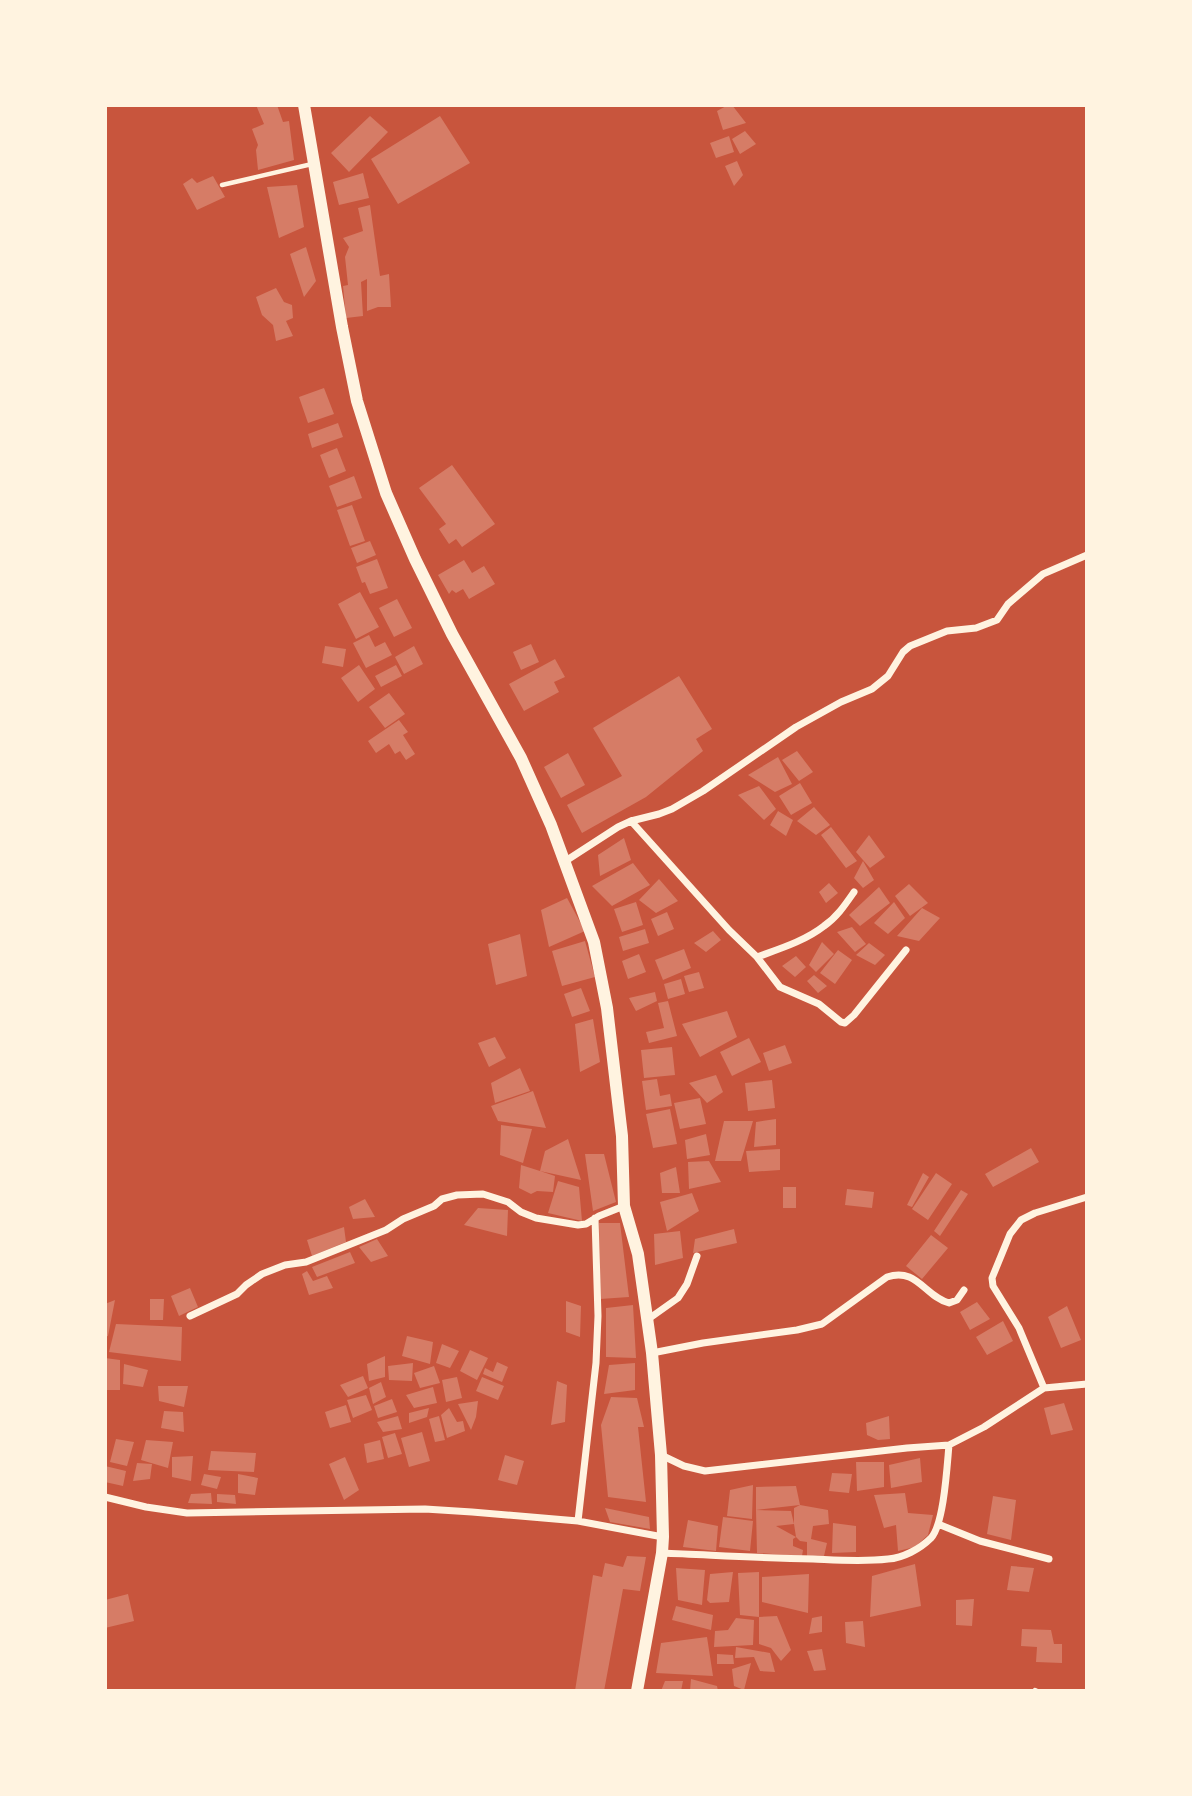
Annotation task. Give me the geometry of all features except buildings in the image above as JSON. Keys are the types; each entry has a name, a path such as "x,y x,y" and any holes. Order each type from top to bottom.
{"main road":[{"path":"304,105 357,401 386,493 452,634 521,758 551,825 594,942 607,1008 622,1136 624,1206 638,1254 652,1353 661,1455 662,1553 637,1691"}],"street":[{"path":"564,862 618,827 672,809 796,727 841,702 872,689 888,676 910,646 947,631 976,628 997,620 1008,604 1044,574 1087,555"},
{"path":"631,821 729,930 757,957 780,987 819,1004 838,1020 845,1023 854,1015 906,950"},
{"path":"757,957 823,927 837,915 854,892"},
{"path":"190,1316 231,1298 262,1274 285,1265 306,1262 386,1230 403,1219 434,1206 442,1199 457,1195 483,1194 508,1202 531,1217 566,1225 586,1224 624,1206"},
{"path":"1044,1388 1019,1328 993,1286 992,1278 1010,1234 1021,1220 1087,1197"},
{"path":"578,1521 596,1363 598,1316 595,1218"},
{"path":"647,1320 678,1298 687,1284 697,1256"},
{"path":"652,1353 822,1324 892,1275 902,1274 913,1278 944,1302 954,1302 964,1290"},
{"path":"661,1455 684,1466 705,1471 949,1445 984,1427 1044,1388 1087,1384"},
{"path":"662,1553 849,1560 889,1559 906,1555 931,1538 939,1524 949,1445"},
{"path":"105,1497 187,1513 425,1509 578,1521 663,1537"},
{"path":"939,1524 980,1541 1049,1559"}],"lane":[{"path":"222,185 313,164"}]}
